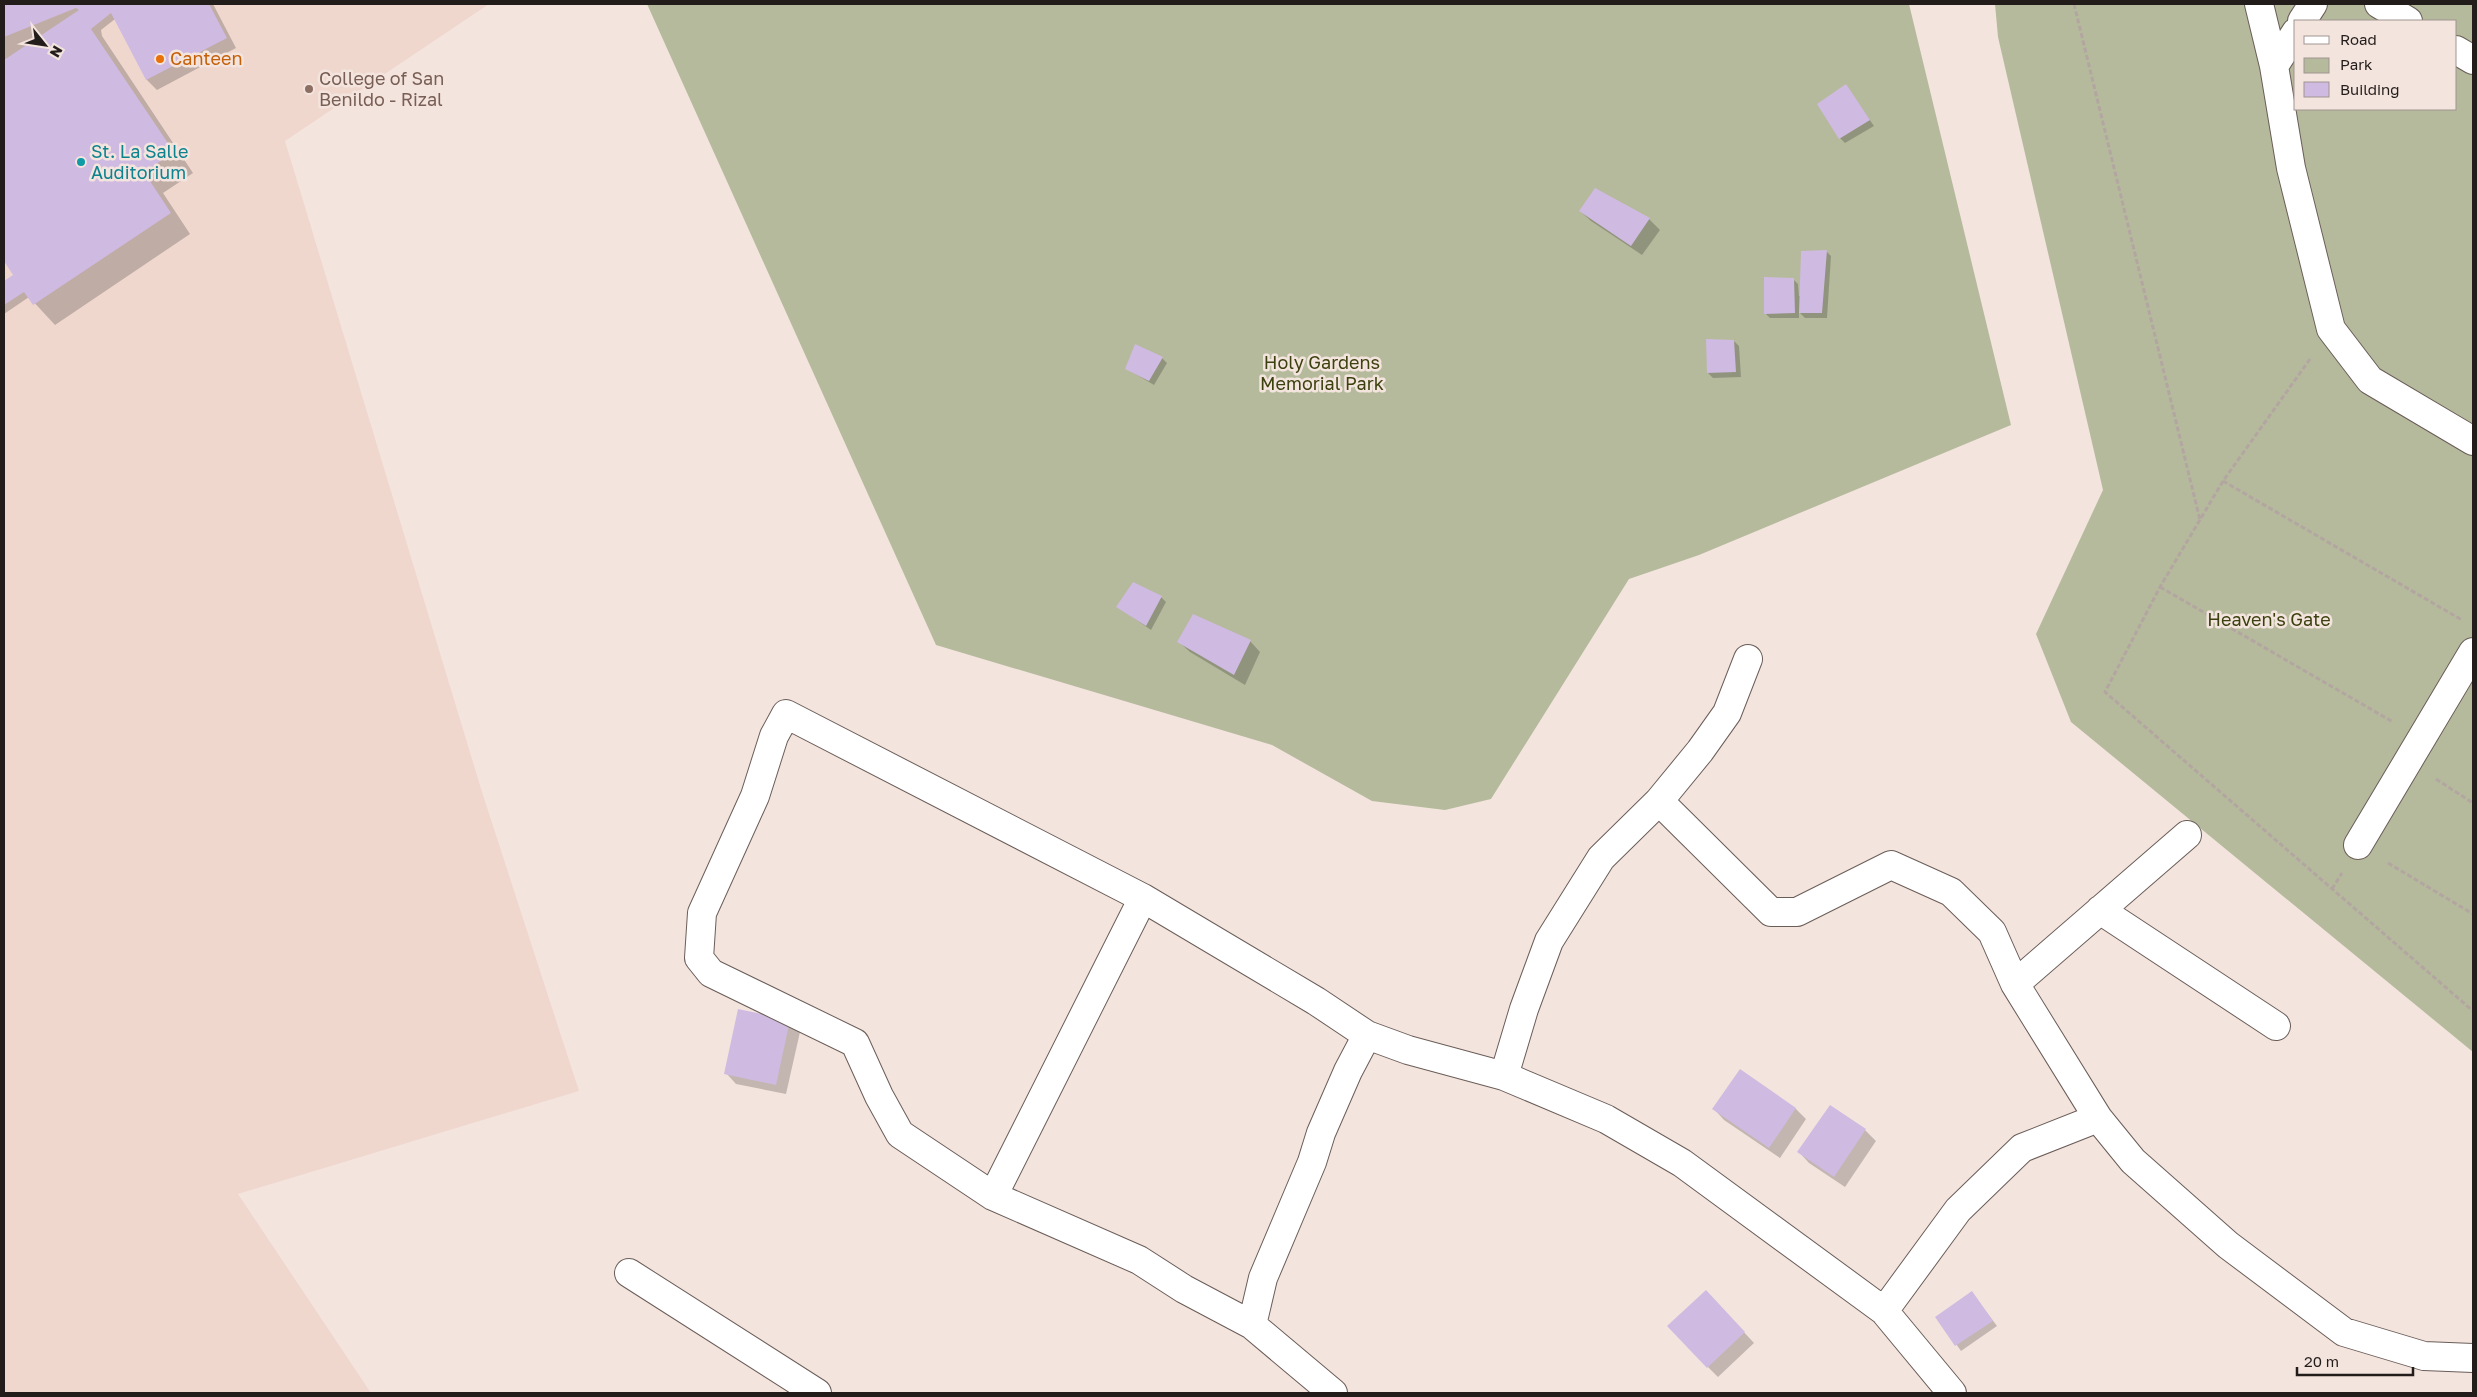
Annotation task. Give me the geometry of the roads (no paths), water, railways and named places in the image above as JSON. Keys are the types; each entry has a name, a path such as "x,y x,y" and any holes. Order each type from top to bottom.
{"street":[{"path":"2258,4 2274,66 2291,168 2331,330 2370,380 2473,441"},
{"path":"2303,20 2313,4"},
{"path":"2379,4 2406,20"},
{"path":"2274,66 2294,35"},
{"path":"2457,51 2473,60"},
{"path":"2358,845 2473,652"},
{"path":"1504,1076 1524,1009 1550,941 1601,858 1659,801 1700,751 1727,713 1748,659"},
{"path":"1333,1393 1252,1325 1184,1289 1139,1260 993,1196 900,1134 879,1096 855,1043 711,973 699,958 702,914 755,796 774,736 786,714 1143,898 1316,1001 1367,1035 1408,1050 1504,1076 1606,1119 1682,1163 1884,1311 1952,1393"},
{"path":"1659,801 1771,912 1797,912 1891,865 1951,892 1992,932 2015,984 2098,1118 2133,1161 2228,1245 2344,1332 2424,1356 2473,1358"},
{"path":"2015,984 2187,835"},
{"path":"993,1196 1143,898"},
{"path":"2100,910 2276,1026"},
{"path":"1252,1325 1263,1278 1312,1162 1321,1133 1348,1071 1367,1035"},
{"path":"1884,1311 1958,1210 2022,1148 2098,1118"},
{"path":"628,1273 817,1393"}],"place":[{"name":"Canteen","path":"160,59"},
{"name":"College of San Benildo - Rizal","path":"309,89"},
{"name":"St. La Salle Auditorium","path":"81,162"}],"park label":[{"name":"Holy Gardens Memorial Park","path":"1322,373"},
{"name":"Heaven's Gate","path":"2269,620"}]}
